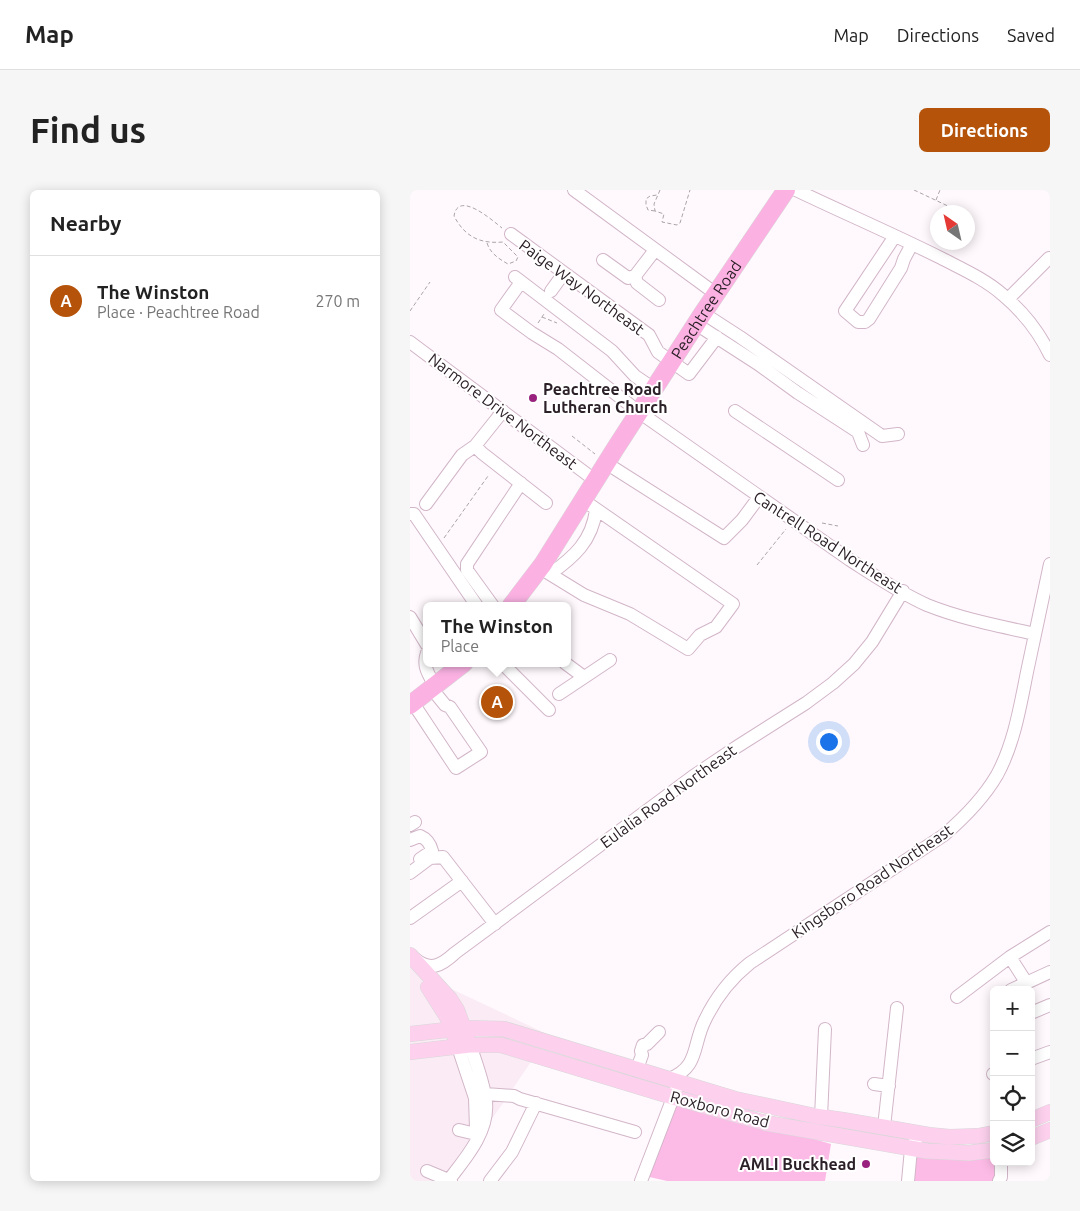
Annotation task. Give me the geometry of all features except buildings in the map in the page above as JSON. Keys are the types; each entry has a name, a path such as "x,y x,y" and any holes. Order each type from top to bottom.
{"highway":[{"name":"Peachtree Road","path":"515,602 545,571 590,505 601,459 639,412 699,318 786,190"},
{"path":"411,704 459,667"}],"main road":[{"path":"410,959 450,999 464,1046"},
{"name":"Roxboro Road","path":"410,1034 458,1028 504,1029 642,1056 674,1081 734,1099 821,1117 920,1134 950,1137 990,1134"},
{"name":"Roxboro Road","path":"410,1052 464,1046 501,1045 766,1123 911,1149 969,1153 990,1150"},
{"path":"1035,1118 1050,1112"},
{"path":"1035,1136 1050,1130"}],"street":[{"path":"574,190 716,294"},
{"path":"796,190 912,244 982,280 1008,300 1034,328 1050,355"},
{"name":"Paige Way Northeast","path":"511,234 649,335 655,349 689,374 717,337"},
{"path":"895,236 845,311 858,322 865,322 869,319 901,268 912,244"},
{"path":"603,260 628,278 635,276 655,250"},
{"path":"1008,300 1049,258"},
{"path":"551,291 564,273"},
{"path":"635,276 637,283 659,300"},
{"name":"Cantrell Road Northeast","path":"654,389 635,376 612,352 518,279 501,310 558,349 639,412 866,570 926,604 954,615 1035,634"},
{"path":"699,318 717,337 758,364 798,394 858,432 864,445"},
{"path":"699,318 740,337 882,436 898,434"},
{"name":"Narmore Drive Northeast","path":"410,342 464,377 503,411 596,481"},
{"path":"426,504 462,455 475,446 503,411"},
{"path":"735,411 838,480"},
{"path":"475,446 546,503"},
{"path":"601,459 724,538 742,520 760,497"},
{"path":"490,602 468,570 467,564 521,483"},
{"path":"545,571 584,595 630,614 688,649 700,634 716,627 733,604 590,505"},
{"path":"410,514 414,514 474,602"},
{"name":"Kingsboro Road Northeast","path":"674,1081 690,1065 704,1022 722,989 735,975 750,963 944,835 964,818 980,800 997,774 1010,744 1020,708 1050,564"},
{"name":"Eulalia Road Northeast","path":"410,959 423,965 435,966 445,962 692,777 806,703 833,683 854,664 872,642 903,591"},
{"path":"410,617 423,638"},
{"path":"558,694 610,660"},
{"path":"411,704 456,768 481,752 450,707 445,706 433,687 425,667"},
{"path":"506,667 549,710"},
{"path":"570,667 584,677"},
{"path":"410,840 420,836 426,839 432,851 410,866"},
{"path":"410,873 430,858 443,857 495,924"},
{"path":"410,918 462,881"},
{"path":"956,997 1010,957 1050,932"},
{"path":"1010,957 1026,982"},
{"path":"1018,986 1050,972"},
{"path":"1035,1011 1050,1005"},
{"path":"884,1127 897,1008"},
{"path":"821,1117 825,1029"},
{"path":"642,1056 659,1032"},
{"path":"431,1176 449,1181 478,1138 484,1122 485,1094 464,1046"},
{"path":"464,1046 477,1117 476,1134 466,1157"},
{"path":"1035,1058 1050,1052"},
{"path":"641,1181 673,1097 674,1081"},
{"path":"874,1084 888,1086"},
{"path":"485,1094 514,1096 635,1132"},
{"path":"490,1181 512,1152 536,1103"},
{"path":"459,1130 476,1134"},
{"path":"908,1181 911,1149 920,1134"},
{"path":"999,1181 1001,1178 1001,1166"}],"path":[{"path":"655,211 654,204 660,190"},
{"path":"658,195 650,196 646,199 648,210 664,214 662,222 677,225 680,223 690,190"},
{"path":"915,190 946,205"},
{"path":"936,200 940,190"},
{"path":"487,242 490,251 505,262 512,264 516,261 517,255 503,242 478,240 469,234 457,222 454,216 458,208 464,205 472,207 511,234"},
{"path":"410,311 430,282"},
{"path":"536,325 548,309"},
{"path":"572,436 601,459"},
{"path":"444,538 488,476"},
{"path":"822,523 838,526"},
{"path":"757,565 790,525"}],"shaded area":[{"path":"410,960 426,977 549,1035 448,1181 410,1181"},
{"path":"673,1097 831,1144 825,1181 667,1181 645,1176"},
{"path":"990,1148 990,1166 1001,1166 999,1181 908,1181 911,1149"}],"place":[{"name":"Peachtree Road Lutheran Church","path":"533,398"},
{"name":"The Winston","path":"497,702"},
{"name":"AMLI Buckhead","path":"866,1164"}]}
